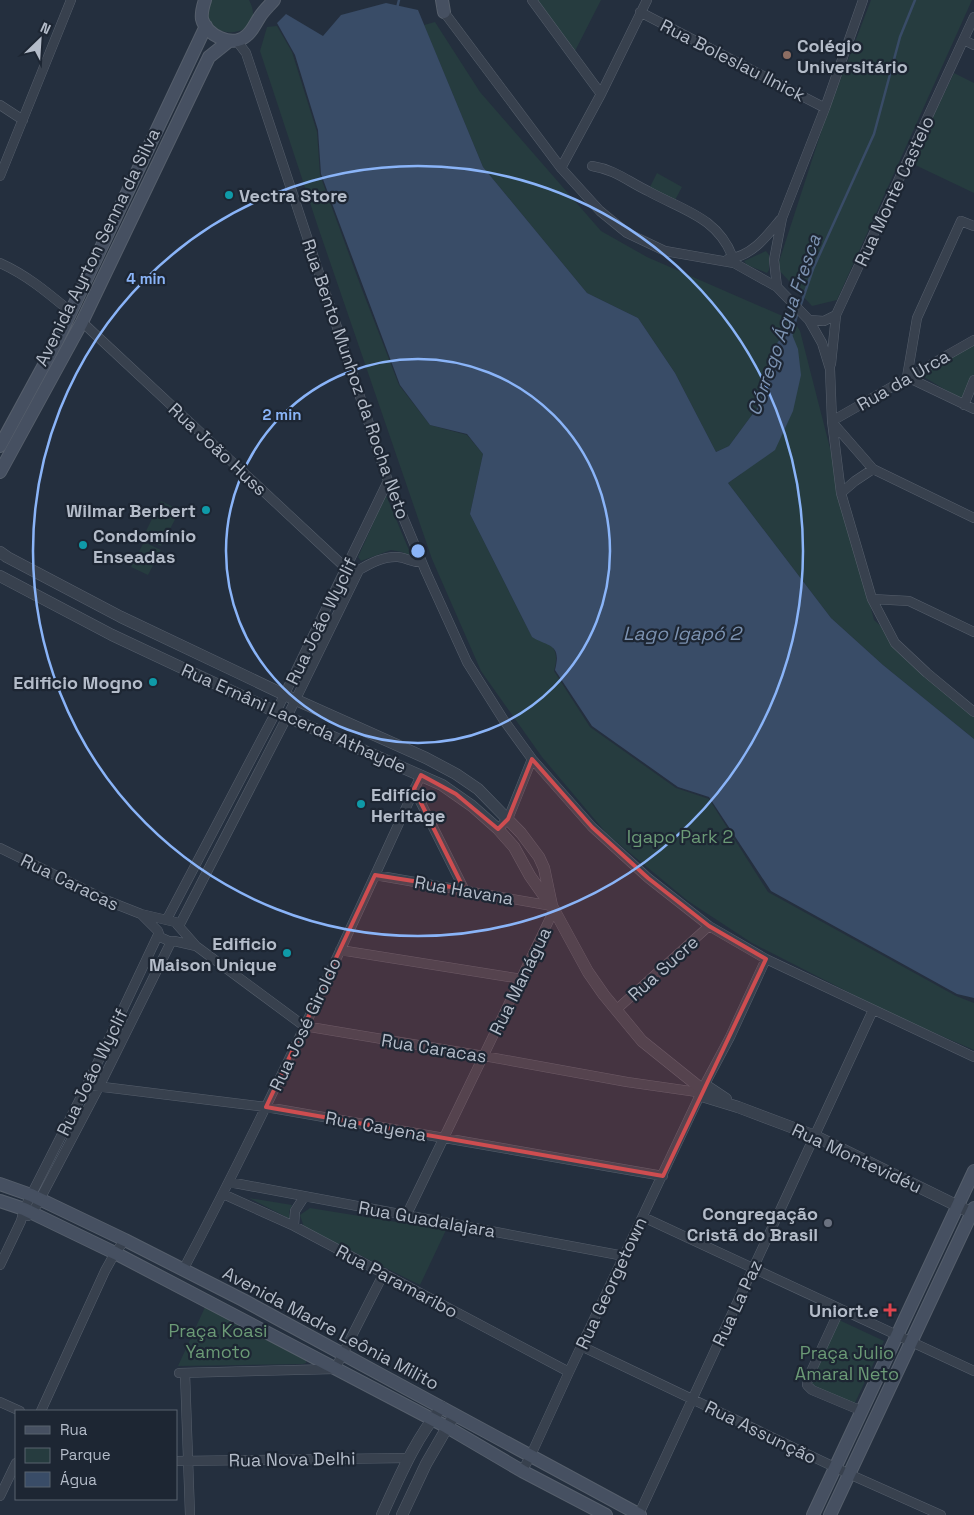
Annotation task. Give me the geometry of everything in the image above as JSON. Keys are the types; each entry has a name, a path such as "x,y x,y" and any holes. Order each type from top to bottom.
{"main road":[{"path":"205,0 202,20 206,26 212,33 233,41"},
{"name":"Avenida Ayrton Senna da Silva","path":"0,472 82,322 209,57 233,41 245,37 274,0"},
{"name":"Avenida Ayrton Senna da Silva","path":"0,446 71,312 206,26"},
{"path":"813,1515 974,1171"},
{"name":"Avenida Madre Leônia Milito","path":"0,1184 35,1197 125,1240 343,1353 456,1414 530,1457 640,1515"},
{"name":"Avenida Madre Leônia Milito","path":"0,1200 26,1214 115,1253 447,1427 522,1471 606,1515"},
{"path":"830,1515 973,1212"}],"street":[{"path":"0,176 72,0"},
{"path":"532,0 601,94"},
{"path":"562,168 647,0"},
{"path":"780,290 774,260 782,218 825,108 863,0"},
{"path":"442,4 562,168 600,211 627,233 665,251 734,263 780,290 809,319 822,343 830,369 832,421 841,493 872,599 895,643 927,673 974,712"},
{"name":"Rua Boleslau Ilnick","path":"640,12 825,108"},
{"name":"Rua Monte Castelo","path":"830,369 836,316 974,17"},
{"path":"964,40 974,44"},
{"name":"Rua Bento Munhoz da Rocha Neto","path":"233,41 246,53 388,481 467,662 503,719 532,759 592,827 648,878 709,926 766,959 974,1056"},
{"path":"0,105 22,120"},
{"path":"592,166 618,173 648,191 694,213 709,224 720,236 733,258"},
{"path":"716,260 733,258 757,246 782,218"},
{"path":"974,226 961,221 917,318 907,377 974,409"},
{"path":"0,263 24,275 40,286 71,312"},
{"path":"809,319 824,321 836,316"},
{"name":"Rua João Huss","path":"82,322 355,576"},
{"name":"Rua da Urca","path":"832,421 974,340"},
{"path":"964,405 974,380"},
{"path":"832,421 873,469 974,518"},
{"path":"841,493 873,469"},
{"name":"Rua João Wyclif","path":"0,1265 35,1197 99,1087 172,941 179,936 179,928 290,697 346,569 388,481"},
{"name":"Rua Ernâni Lacerda Athayde","path":"0,552 121,618 290,697"},
{"name":"Rua João Wyclif","path":"290,697 359,570 368,564 387,558 397,557 413,562 422,562"},
{"name":"Rua Ernâni Lacerda Athayde","path":"0,576 112,635 282,714 421,775 456,794 498,829 514,847 530,876 553,908"},
{"path":"872,599 909,601 974,632"},
{"path":"112,635 121,618"},
{"name":"Rua Montevidéu","path":"290,697 426,758 456,774 478,789 508,819 539,857 544,868 553,908 588,972 616,1010 642,1040 701,1090 738,1107 815,1136 973,1212"},
{"name":"Rua João Wyclif","path":"35,1197 158,933 159,925 166,920 282,714"},
{"path":"498,829 508,819 532,759"},
{"name":"Rua José Giroldo","path":"183,1270 266,1107 421,775"},
{"path":"414,789 464,889"},
{"name":"Rua Caracas","path":"0,848 108,901 141,914 172,920 196,946 304,1026 627,1082 701,1090"},
{"name":"Rua Havana","path":"375,875 464,889 553,908"},
{"name":"Rua Manágua","path":"407,1214 522,979 553,908"},
{"name":"Rua Caracas","path":"141,914 163,940 196,946"},
{"name":"Rua Sucre","path":"616,1010 709,926"},
{"path":"340,950 522,979"},
{"name":"Rua Georgetown","path":"522,1471 642,1216 663,1176 701,1090 730,1037 766,959"},
{"name":"Rua La Paz","path":"640,1515 873,1010"},
{"name":"Rua Cayena","path":"87,1085 266,1107 663,1176"},
{"name":"Rua Guadalajara","path":"229,1182 624,1256"},
{"name":"Rua Paramaribo","path":"223,1194 294,1226 569,1372"},
{"path":"294,1226 295,1211 304,1197"},
{"path":"642,1216 974,1371"},
{"path":"41,1410 104,1271 125,1240"},
{"path":"190,1515 189,1460 182,1373 335,1369 384,1273"},
{"path":"840,1309 808,1378 808,1385 812,1390 862,1411"},
{"name":"Rua Assunção","path":"581,1346 849,1474 941,1515"},
{"path":"0,1402 18,1410"},
{"path":"382,1515 408,1458 432,1419 442,1407"},
{"path":"402,1515 426,1464 456,1414"},
{"path":"408,1458 426,1464"},
{"name":"Rua Nova Delhi","path":"178,1461 408,1458"},
{"path":"0,1496 15,1465"}],"highlighted area":[{"path":"532,759 592,827 648,878 709,926 766,959 663,1176 266,1107 375,875 464,889 414,789 421,775 456,794 498,829 508,819"}],"green space":[{"path":"212,0 249,0 253,14 250,24 241,30 230,32 220,30 211,24 208,14"},
{"path":"535,0 601,0 574,53"},
{"path":"871,0 972,0 837,300 812,306 777,268 824,123"},
{"path":"435,22 480,92 601,231 647,257 794,321 800,331 874,620 974,711 974,739 883,665 831,618 728,483 741,474 789,328 772,350 760,404 729,446 716,452 675,373 638,318 587,293 483,167 424,25"},
{"name":"Igapo Park 2","path":"277,26 292,52 317,132 320,175 399,385 430,425 467,435 483,454 470,514 532,637 548,643 554,649 556,659 554,671 590,727 676,788 709,799 768,892 956,996 974,1003 974,1050 893,1015 752,943 688,901 607,834 542,757 481,671 432,559 318,227 260,51 267,27"},
{"path":"954,73 974,83 974,193 911,163"},
{"path":"657,173 682,187 674,202 649,189"},
{"path":"766,251 769,255 769,270 767,273 747,265 744,261"},
{"path":"974,343 974,374 964,401 919,374"},
{"path":"386,495 411,555 391,550 361,561 358,557"},
{"path":"161,501 180,510 161,546 143,537"},
{"path":"144,542 161,550 148,575 131,567"},
{"path":"249,1198 292,1205 289,1212 290,1219"},
{"path":"310,1208 446,1230 420,1285 304,1227 300,1215"},
{"name":"Praça Koasi Yamoto","path":"206,1305 306,1359 306,1363 178,1366"},
{"name":"Praça Julio Amaral Neto","path":"839,1320 884,1341 854,1405 809,1384"}],"water":[{"name":"Lago Igapó 2","path":"386,3 418,10 483,167 587,293 638,318 675,373 716,452 729,446 760,404 772,350 789,327 798,349 801,375 793,411 775,450 728,483 831,618 883,665 974,739 974,998 957,994 771,891 709,797 678,787 592,726 555,670 557,655 555,650 532,637 470,514 483,454 467,434 430,425 400,385 321,174 318,130 295,55 277,23 286,14 323,36 341,15"}],"waterway":[{"path":"397,8 399,0"},
{"name":"Córrego Água Fresca","path":"800,307 813,269 874,134 900,37 915,0"},
{"name":"Córrego Água Fresca","path":"791,336 798,312"}],"place":[{"name":"Colégio Universitário","path":"787,55"},
{"name":"Vectra Store","path":"229,195"},
{"name":"Wilmar Berbert","path":"206,510"},
{"name":"Condomínio Enseadas","path":"83,545"},
{"name":"Edificio Mogno","path":"153,682"},
{"name":"Edifício Heritage","path":"361,804"},
{"name":"Edificio Maison Unique","path":"287,953"},
{"name":"Congregação Cristã do Brasil","path":"828,1223"},
{"name":"Uniort.e","path":"890,1310"}]}
